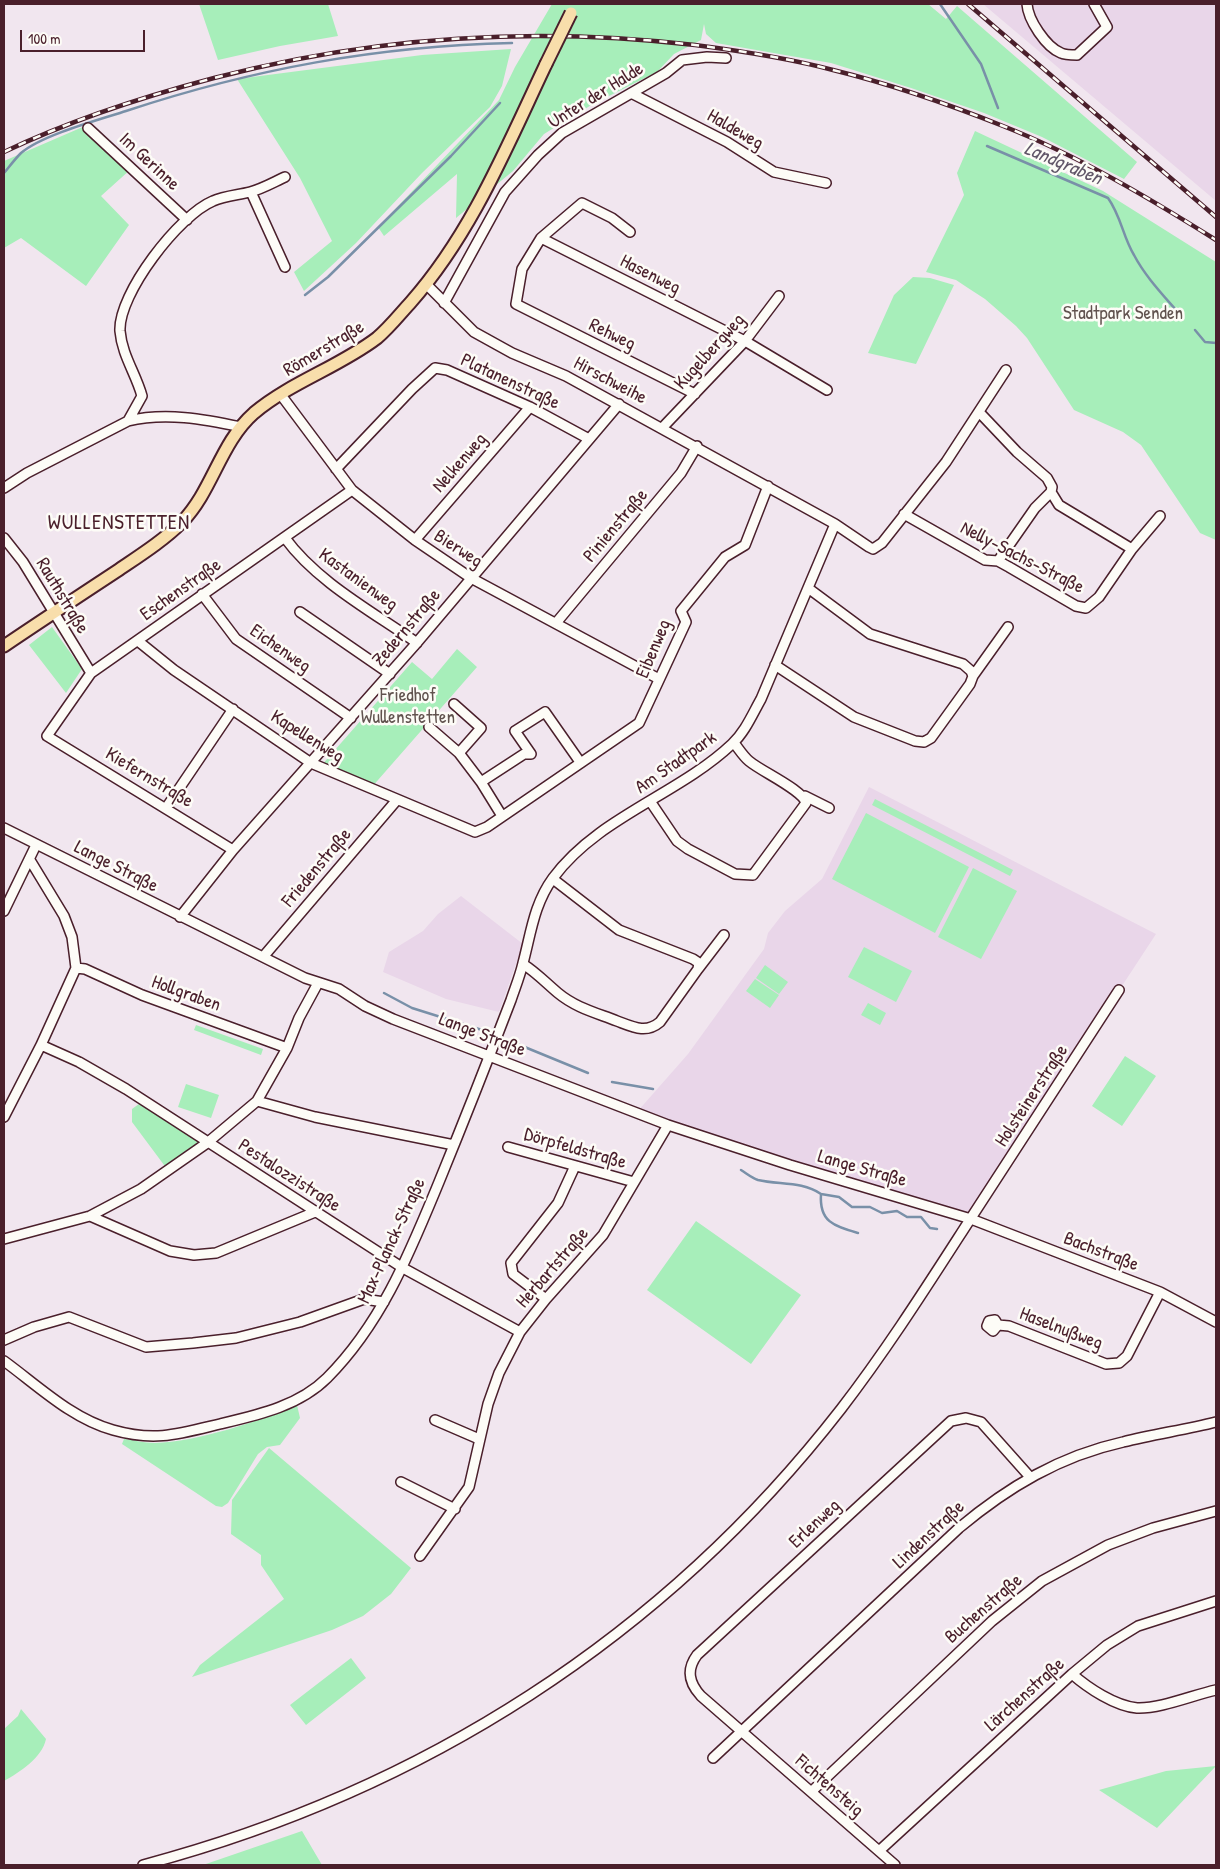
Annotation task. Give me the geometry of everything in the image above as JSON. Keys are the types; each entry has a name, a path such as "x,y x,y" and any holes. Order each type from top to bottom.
{"main road":[{"name":"Römerstraße","path":"4,646 154,546 181,523 207,489 224,450 241,427 255,413 281,395 360,350 378,336 426,285 466,228 574,8"}],"street":[{"path":"1027,4 1032,19 1054,48 1061,54 1077,55 1107,27 1094,4"},
{"name":"Unter der Halde","path":"444,303 505,192 538,155 562,134 666,73 682,60 707,57 726,58"},
{"name":"Haldeweg","path":"631,93 714,135 774,172 826,183"},
{"name":"Im Gerinne","path":"88,128 187,220"},
{"path":"128,421 142,396 139,383 123,349 120,330 122,310 152,260 187,220 212,201 250,192 285,177"},
{"path":"250,192 285,267"},
{"path":"541,238 582,203 612,218 630,232"},
{"name":"Rehweg","path":"541,238 522,269 516,304 695,394"},
{"name":"Hasenweg","path":"541,238 745,340 827,390"},
{"name":"Hirschweihe","path":"426,285 474,332 512,353 566,376 663,427 835,524"},
{"name":"Kugelbergweg","path":"663,427 745,340 779,296"},
{"name":"Platanenstraße","path":"336,469 412,389 435,368 447,370 530,407 589,439"},
{"path":"835,524 873,549 882,543 946,462 1006,370"},
{"name":"Bierweg","path":"281,395 352,490 415,540 471,578 659,679"},
{"name":"Zedernstraße","path":"180,917 233,850 417,643 619,404"},
{"name":"Nelkenweg","path":"415,540 530,407"},
{"path":"979,412 1017,452 1047,478 1052,487 1051,492 1059,505 1132,549"},
{"path":"4,488 27,473 128,421 146,416 212,421 241,427"},
{"name":"Pinienstraße","path":"556,623 681,473 697,446"},
{"name":"Eibenweg","path":"475,832 487,827 638,723 686,622 681,611 725,557 745,545 768,486"},
{"name":"Eschenstraße","path":"47,736 91,673 352,490"},
{"path":"998,561 1035,508 1051,492"},
{"name":"Nelly-Sachs-Straße","path":"904,514 985,560 998,561 1076,606 1086,608 1099,597 1132,549 1160,516"},
{"name":"Am Stadtpark","path":"490,1055 523,964 537,909 553,879 571,858 597,836 702,767 734,743 747,726 760,700 835,524"},
{"name":"Rauthstraße","path":"4,538 23,562 91,673"},
{"name":"Kastanienweg","path":"285,538 313,570 417,643"},
{"path":"808,588 870,634 963,664 971,671 973,676"},
{"name":"Eichenweg","path":"202,594 236,639 351,718"},
{"path":"300,612 390,674"},
{"path":"775,665 854,717 916,741 924,742 931,738 1008,627"},
{"name":"Kapellenweg","path":"138,641 174,670 311,763 475,832"},
{"path":"454,704 481,728 460,753"},
{"path":"166,808 233,709"},
{"path":"481,782 524,754 531,754 515,731 545,712 580,762"},
{"path":"429,727 460,753 502,816"},
{"name":"Kiefernstraße","path":"47,736 233,850"},
{"path":"734,743 747,760 760,770 829,808"},
{"path":"650,801 677,840 688,850 735,874 745,876 753,874 760,867 801,812 806,803 805,796"},
{"name":"Friedenstraße","path":"263,957 396,800"},
{"name":"Lange Straße","path":"4,828 263,957 318,983 339,989 382,1014 668,1125 790,1165 970,1219"},
{"path":"4,911 36,845"},
{"path":"4,1117 41,1045 76,968 72,937 64,916 30,860"},
{"path":"553,879 619,930 694,959 698,963 698,969"},
{"path":"523,964 539,974 559,994 574,1004 600,1016 644,1029 653,1027 660,1022 724,935"},
{"name":"Hollgraben","path":"76,968 85,969 142,995 286,1048"},
{"path":"4,1239 90,1216 141,1189 207,1143 257,1101 318,983"},
{"name":"Holsteinerstraße","path":"143,1865 220,1843 300,1815 395,1774 509,1710 627,1626 666,1594 731,1534 805,1453 872,1367 1119,990"},
{"name":"Pestalozzistraße","path":"41,1045 79,1062 112,1081 403,1268 520,1332"},
{"name":"Max-Planck-Straße","path":"4,1361 77,1414 111,1430 151,1438 183,1433 250,1417 281,1407 302,1396 326,1379 364,1334 403,1268 490,1055"},
{"path":"257,1101 315,1117 454,1145"},
{"name":"Herbartstraße","path":"420,1556 455,1509 469,1486 479,1439 496,1379 520,1332 546,1299 603,1235 668,1125"},
{"name":"Dörpfeldstraße","path":"508,1147 634,1182"},
{"path":"546,1299 513,1274 511,1263 558,1203 575,1166"},
{"path":"90,1216 170,1251 194,1255 216,1252 315,1212"},
{"name":"Bachstraße","path":"970,1219 1160,1292 1216,1322"},
{"name":"Haselnußweg","path":"998,1325 1009,1326 1106,1364 1119,1363 1127,1356 1160,1292"},
{"path":"4,1340 34,1327 69,1317 146,1347 193,1343 238,1338 300,1322 364,1299 384,1302"},
{"name":"Erlenweg","path":"742,1731 694,1689 690,1676 694,1659 944,1426 958,1418 981,1422 1030,1477"},
{"path":"435,1420 479,1439"},
{"name":"Lindenstraße","path":"713,1758 959,1528 992,1500 1030,1477 1062,1461 1095,1449 1216,1422"},
{"path":"400,1482 455,1509"},
{"name":"Buchenstraße","path":"811,1792 992,1621 1042,1581 1108,1545 1153,1528 1216,1511"},
{"name":"Lärchenstraße","path":"879,1851 1072,1674 1107,1645 1138,1626 1216,1601"},
{"path":"1072,1674 1097,1692 1120,1703 1138,1708 1216,1690"},
{"name":"Fichtensteig","path":"742,1731 895,1865"}],"shaded area":[{"path":"983,4 1216,4 1216,201"},
{"path":"869,787 1156,934 970,1218 637,1112 688,1054 764,949 768,933 785,911 822,879"},
{"path":"461,896 523,944 499,1012 446,999 383,972 389,952 423,931 438,914"}],"green space":[{"path":"199,4 328,4 338,36 280,46 218,60"},
{"path":"552,4 928,4 946,19 957,6 1137,162 1124,179 1042,137 984,113 911,88 831,63 716,43 706,34 704,24 701,40 674,54 657,72 593,104 544,134 513,171 456,218 457,174 384,236 378,227 499,100 515,67"},
{"path":"511,49 502,86 490,107 422,173 356,243 304,291 294,272 332,241 300,178 237,79 422,55"},
{"path":"85,126 131,169 101,196 129,225 86,286 21,238 4,248 4,161"},
{"name":"Stadtpark Senden","path":"975,131 1103,191 1216,262 1216,540 1200,533 1141,445 1123,432 1074,410 1027,338 1016,326 985,299 956,280 926,272 964,195 957,173"},
{"path":"913,277 930,278 954,285 916,364 868,353 894,295"},
{"path":"52,627 82,669 66,693 29,645"},
{"name":"Friedhof Wullenstetten","path":"457,649 477,667 371,788 320,767 412,662 432,679"},
{"path":"875,799 1013,870 1010,876 872,805"},
{"path":"866,813 969,867 935,933 832,879"},
{"path":"973,868 1017,891 981,959 938,937"},
{"path":"864,947 912,971 896,1002 848,977"},
{"path":"765,965 788,982 779,994 756,978"},
{"path":"755,979 779,995 770,1008 746,991"},
{"path":"868,1003 886,1013 880,1025 861,1015"},
{"path":"196,1025 263,1049 261,1055 194,1030"},
{"path":"1125,1056 1156,1076 1122,1126 1092,1106"},
{"path":"186,1084 219,1095 211,1118 178,1107"},
{"path":"143,1101 205,1143 167,1169 132,1122 132,1109"},
{"path":"696,1221 801,1295 751,1364 647,1290"},
{"path":"297,1405 300,1418 280,1445 267,1447 258,1454 228,1503 222,1507 216,1506 122,1444 124,1439 155,1443 208,1435 265,1418"},
{"path":"269,1448 411,1568 391,1594 363,1616 332,1630 192,1677 200,1665 284,1599 261,1565 261,1555 231,1534 232,1500"},
{"path":"351,1658 366,1678 306,1725 290,1705"},
{"path":"21,1709 46,1739 44,1746 35,1758 23,1769 4,1781 4,1729 18,1716"},
{"path":"1216,1766 1157,1828 1099,1790 1166,1771"},
{"path":"302,1831 322,1865 203,1865"}],"waterway":[{"name":"Landgraben","path":"940,4 981,64 998,108"},
{"path":"4,173 21,153 30,146 56,134 86,123 221,83 316,62 364,55 462,45 512,43"},
{"path":"305,295 328,277 451,156 500,103"},
{"name":"Landgraben","path":"987,146 1108,198 1116,212 1130,248 1144,272 1182,317"},
{"name":"Landgraben","path":"1195,330 1205,342 1216,343"},
{"path":"384,993 412,1008 482,1030"},
{"path":"510,1041 588,1073"},
{"path":"612,1082 653,1089"},
{"path":"741,1170 758,1180 798,1185 814,1190 821,1194 823,1211 830,1221 835,1225 858,1233"},
{"path":"821,1194 839,1197 852,1207 870,1207 882,1213 897,1211 907,1217 921,1217 930,1228 937,1229"}],"railway":[{"path":"968,4 1216,217"},
{"path":"4,152 29,140 107,110 160,93 273,64 333,53 453,39 513,36 574,36 634,39 712,47 799,62 876,82 940,102 1003,126 1058,150 1139,193 1216,240"}],"district":[{"name":"WULLENSTETTEN","path":"119,523"}]}
